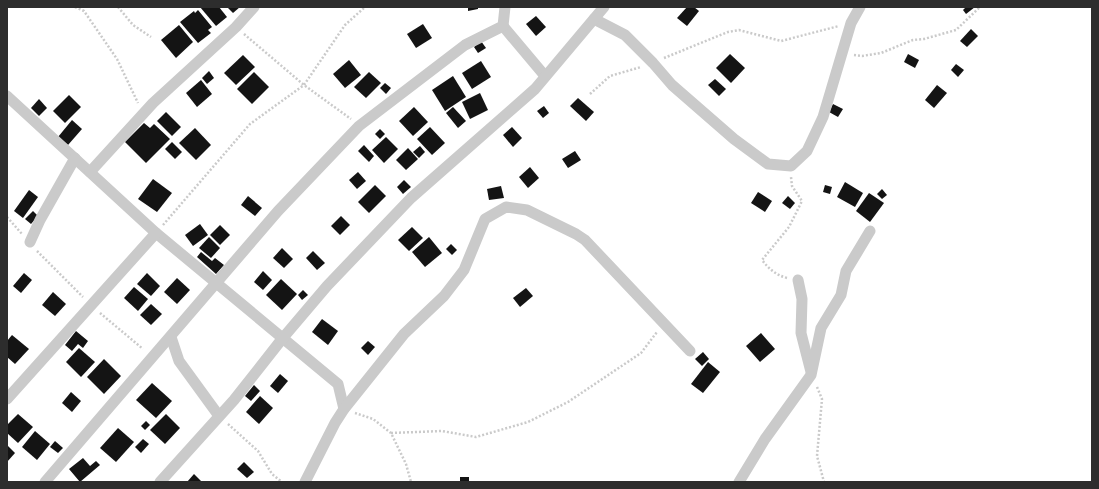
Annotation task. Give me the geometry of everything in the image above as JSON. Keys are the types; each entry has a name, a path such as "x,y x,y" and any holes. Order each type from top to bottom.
{"street":[{"path":"90,172 143,114 236,27 254,7"},
{"path":"505,7 503,26 545,76"},
{"path":"160,482 168,478 327,286 411,198 535,89 604,7"},
{"path":"594,19 625,35 653,63 672,85 734,139 768,164 791,166 808,151 823,117 851,23 860,7"},
{"path":"44,482 278,212 359,126 465,46 503,26"},
{"path":"7,96 156,233 338,384 344,409"},
{"path":"30,242 40,220 75,158"},
{"path":"305,482 335,423 344,409 404,334 444,296 464,270 485,219 506,207 527,210 585,240 690,351"},
{"path":"739,482 765,439 811,375 821,328 841,295 846,271 870,231"},
{"path":"7,399 156,233"},
{"path":"798,280 802,299 801,333 811,375"},
{"path":"171,337 179,361 219,416"}],"path":[{"path":"74,7 84,11 117,59 143,114"},
{"path":"118,7 132,25 151,38"},
{"path":"156,233 250,124 304,85 345,24 365,7"},
{"path":"841,54 862,56 881,53 913,40 924,39 956,30 980,7"},
{"path":"590,94 610,76 653,63 728,32 739,30 781,41 851,23"},
{"path":"236,27 304,85 359,126"},
{"path":"791,166 792,186 802,202 789,227 762,260 778,276 798,280"},
{"path":"7,217 91,305 153,357"},
{"path":"391,433 442,431 476,437 528,422 568,402 641,353 664,324"},
{"path":"811,375 822,399 817,456 824,482"},
{"path":"344,409 373,419 391,433 406,464 411,482"},
{"path":"219,416 258,451 272,474 282,482"}],"building":[{"path":"200,7 219,7 227,17 216,26"},
{"path":"227,7 240,7 233,13"},
{"path":"468,7 478,7 478,9 468,11"},
{"path":"687,7 694,7 699,11 687,26 677,18"},
{"path":"966,7 975,7 966,14 963,10"},
{"path":"198,10 212,27 208,30 211,33 198,43 180,22 194,11 195,13"},
{"path":"536,16 546,27 536,36 526,24"},
{"path":"423,24 432,38 416,48 407,34"},
{"path":"179,25 193,42 176,58 161,40"},
{"path":"971,29 978,36 967,47 960,41"},
{"path":"481,41 486,48 478,53 474,47"},
{"path":"730,54 745,68 731,83 716,68"},
{"path":"908,54 919,60 915,68 904,62"},
{"path":"243,55 255,67 236,85 224,73"},
{"path":"349,60 361,75 345,88 333,74"},
{"path":"481,61 491,77 472,89 462,73"},
{"path":"956,64 964,70 958,77 951,70"},
{"path":"209,71 214,78 207,84 202,78"},
{"path":"254,72 269,87 252,104 237,89"},
{"path":"369,72 381,83 366,98 354,87"},
{"path":"453,76 466,97 445,111 432,90"},
{"path":"715,79 726,89 719,96 708,85"},
{"path":"201,80 212,94 197,107 186,93"},
{"path":"385,83 391,88 386,94 380,88"},
{"path":"937,85 947,93 934,108 925,100"},
{"path":"480,93 488,110 470,119 462,102"},
{"path":"69,95 81,107 65,123 53,111"},
{"path":"578,98 594,112 586,121 570,106"},
{"path":"39,99 47,108 39,116 31,108"},
{"path":"833,104 843,109 838,117 829,112"},
{"path":"544,106 549,113 543,118 537,111"},
{"path":"414,107 428,122 413,136 399,121"},
{"path":"453,107 466,121 458,128 446,113"},
{"path":"166,112 181,127 172,136 157,121"},
{"path":"72,120 82,129 68,145 58,137"},
{"path":"144,123 150,128 154,124 170,139 146,163 125,142"},
{"path":"430,127 445,143 432,155 417,139"},
{"path":"512,127 522,138 513,147 503,135"},
{"path":"195,128 211,145 196,160 179,143"},
{"path":"380,129 385,134 380,139 375,134"},
{"path":"386,137 398,149 384,163 372,150"},
{"path":"172,142 182,152 175,159 165,149"},
{"path":"364,145 374,156 369,162 358,151"},
{"path":"420,146 425,152 419,158 413,152"},
{"path":"408,148 418,159 406,170 396,160"},
{"path":"575,151 581,160 568,168 562,159"},
{"path":"530,167 539,178 528,188 519,177"},
{"path":"358,172 366,181 357,189 349,180"},
{"path":"153,179 172,193 157,212 138,199"},
{"path":"404,180 411,187 403,194 397,187"},
{"path":"845,182 863,193 855,207 837,197"},
{"path":"375,185 386,196 369,213 358,202"},
{"path":"825,185 832,187 830,194 823,192"},
{"path":"501,186 504,198 489,200 487,189"},
{"path":"882,189 887,195 882,199 877,194"},
{"path":"29,190 38,197 23,218 14,211"},
{"path":"758,192 772,201 765,212 751,203"},
{"path":"869,193 884,203 870,222 856,211"},
{"path":"248,196 262,208 255,216 241,205"},
{"path":"788,196 795,203 790,209 782,203"},
{"path":"33,211 38,216 31,224 25,219"},
{"path":"341,216 350,225 340,235 331,226"},
{"path":"200,224 208,235 193,246 185,235"},
{"path":"220,225 230,235 220,245 210,235"},
{"path":"412,227 423,238 409,251 398,240"},
{"path":"209,237 220,248 211,258 199,248"},
{"path":"429,237 442,253 425,267 412,252"},
{"path":"451,244 457,250 452,255 446,249"},
{"path":"282,248 293,259 284,268 273,258"},
{"path":"313,251 325,263 317,270 306,258"},
{"path":"201,252 212,261 215,258 224,265 216,274 197,257"},
{"path":"263,271 272,280 263,290 254,282"},
{"path":"24,273 32,280 21,293 13,286"},
{"path":"147,273 160,286 151,296 137,284"},
{"path":"177,278 190,290 177,304 164,292"},
{"path":"281,279 297,294 282,310 266,295"},
{"path":"134,287 148,299 138,311 124,298"},
{"path":"526,288 533,296 520,307 513,298"},
{"path":"303,290 308,295 302,300 298,295"},
{"path":"53,292 66,304 55,316 42,305"},
{"path":"151,304 162,314 151,325 140,315"},
{"path":"322,319 338,331 328,345 312,332"},
{"path":"76,331 88,341 83,348 78,344 72,351 65,345"},
{"path":"761,333 775,349 760,362 746,346"},
{"path":"12,335 29,349 15,364 7,357 7,341"},
{"path":"368,341 375,347 368,355 361,348"},
{"path":"79,348 95,362 81,377 66,362"},
{"path":"703,352 709,359 702,366 695,359"},
{"path":"104,359 121,376 104,394 87,377"},
{"path":"708,362 720,372 703,393 691,384"},
{"path":"280,374 288,381 278,393 270,386"},
{"path":"152,383 172,401 156,418 136,400"},
{"path":"254,385 260,391 251,401 245,396"},
{"path":"71,392 81,401 72,412 62,403"},
{"path":"260,396 273,408 259,424 246,412"},
{"path":"18,414 33,427 18,443 7,433 7,425"},
{"path":"166,414 180,428 165,444 150,430"},
{"path":"146,421 150,425 145,430 141,426"},
{"path":"118,428 134,442 116,462 100,448"},
{"path":"35,431 50,444 37,460 22,447"},
{"path":"143,439 149,444 141,453 135,447"},
{"path":"55,441 63,448 58,453 50,447"},
{"path":"7,445 15,453 7,462"},
{"path":"83,458 90,466 96,461 100,465 80,482 69,469"},
{"path":"244,462 254,472 247,478 237,469"},
{"path":"194,474 202,482 187,482"},
{"path":"460,477 469,477 469,482 460,482"}]}
